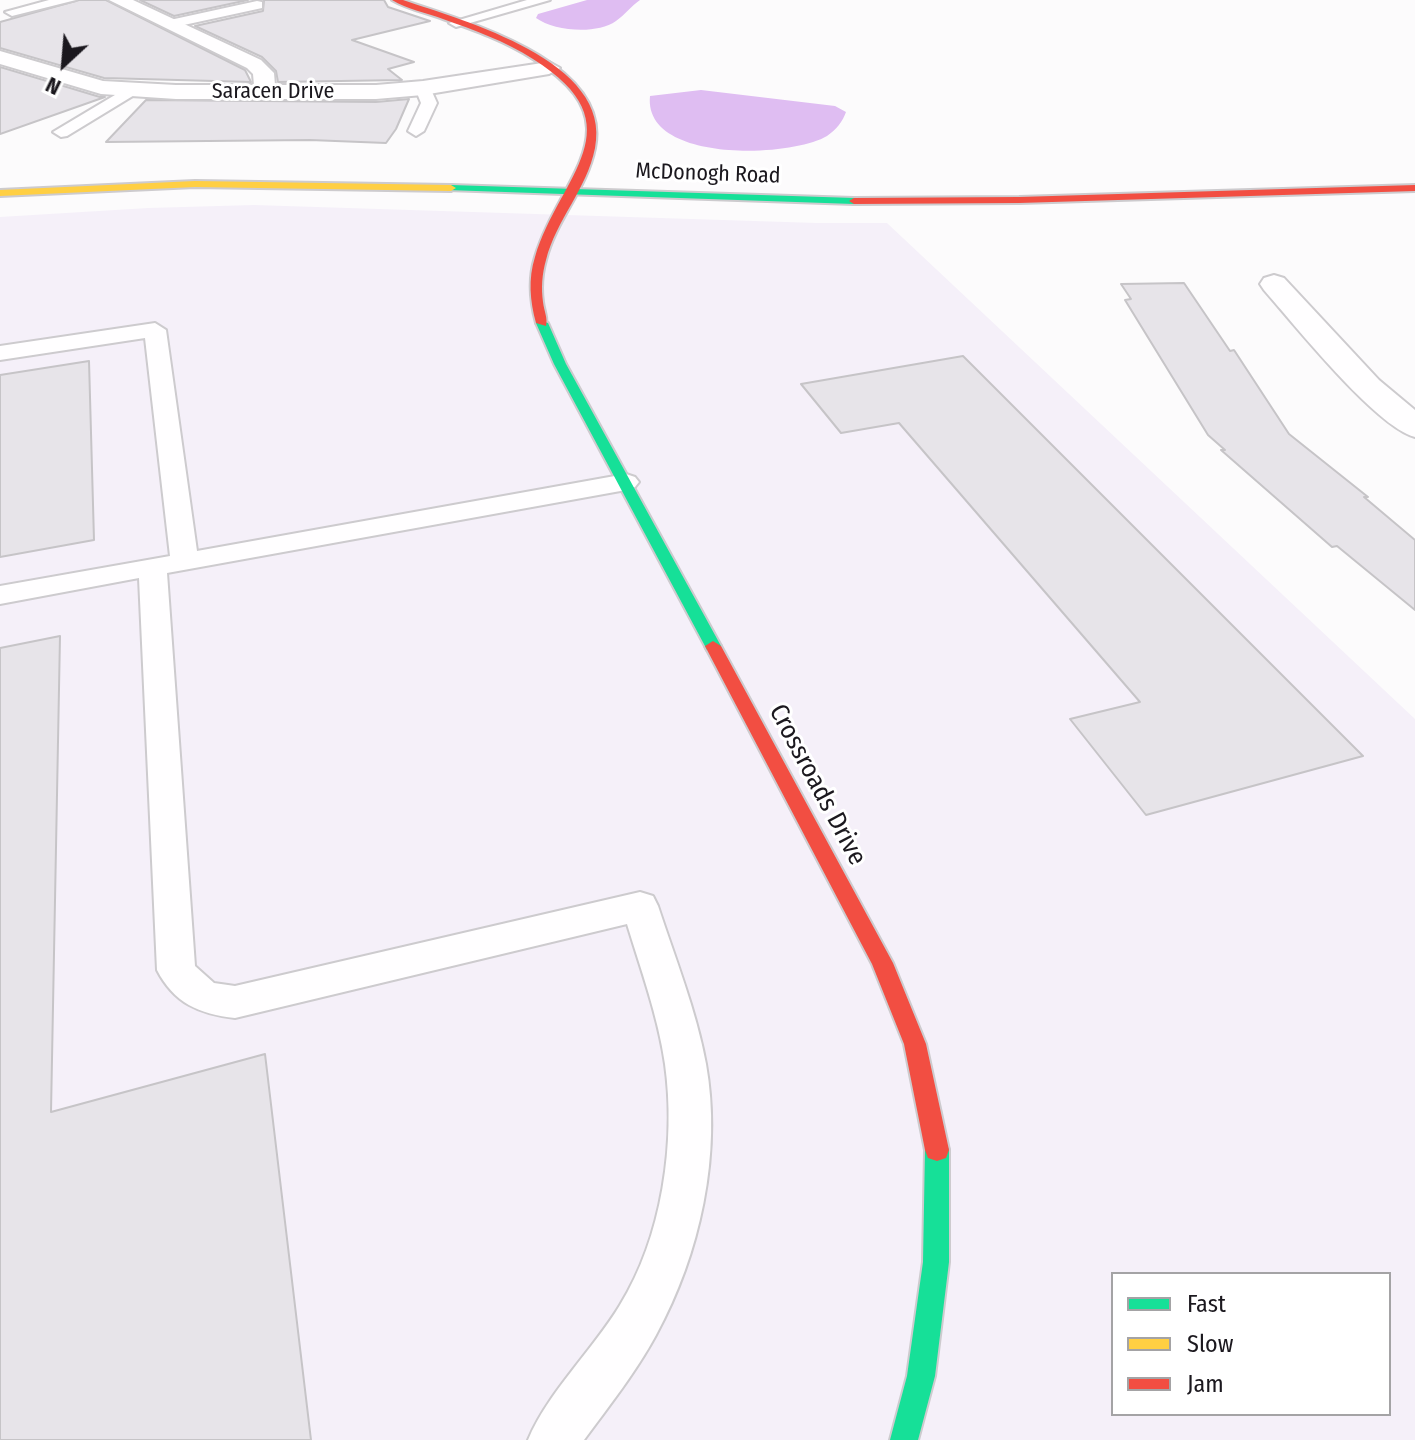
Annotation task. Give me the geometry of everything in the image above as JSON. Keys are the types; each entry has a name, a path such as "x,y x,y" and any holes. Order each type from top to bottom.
{"street":[{"path":"118,0 263,71 266,78 263,93"},
{"name":"Crossroads Drive","path":"396,0 513,47 549,68 581,97 589,113 593,134 589,157 540,250 534,273 536,296 551,349 626,482 882,963 915,1044 937,1139 936,1262 921,1376 904,1440"},
{"name":"Saracen Drive","path":"0,57 73,81 130,91 263,93 423,88 549,68"},
{"name":"McDonogh Road","path":"0,193 209,183 882,202 1415,188"},
{"path":"1274,284 1368,387 1415,427"}],"lane":[{"path":"12,12 69,0"},
{"path":"456,23 543,0"},
{"path":"170,24 257,5"},
{"path":"416,131 429,103 423,88"},
{"path":"61,132 130,91"},
{"path":"0,353 155,330 169,564 176,970 189,987 207,999 235,1002 640,906 688,1083 687,1175 660,1276 617,1353 553,1440"},
{"path":"0,595 626,482"}],"shaded area":[{"path":"587,0 640,0 616,21 587,30 553,26 536,18 538,14"},
{"path":"701,90 835,106 846,112 830,134 808,143 753,151 722,149 693,144 670,134 654,118 650,96"},
{"path":"254,205 887,223 1415,719 1415,1440 0,1440 0,217"}],"building":[{"path":"79,0 106,0 245,70 251,82 104,78 0,48 0,22"},
{"path":"140,0 248,0 174,16"},
{"path":"264,0 384,0 388,7 430,21 352,40 414,62 388,69 402,80 278,82 276,71 262,57 195,26 263,11"},
{"path":"0,67 100,97 105,97 0,134"},
{"path":"409,99 386,143 310,140 106,142 146,100 376,102"},
{"path":"1184,283 1230,351 1234,350 1289,434 1368,497 1364,497 1415,540 1415,610 1337,546 1332,547 1221,450 1225,450 1208,435 1125,300 1131,299 1121,284"},
{"path":"963,356 1363,756 1146,815 1070,719 1140,702 899,423 841,433 801,384"},
{"path":"89,361 94,540 0,557 0,375"},
{"path":"60,636 51,1112 265,1054 311,1440 0,1440 0,648"}],"traffic: fast":[{"path":"451,188 854,201"},
{"path":"542,323 560,364 713,646"},
{"path":"904,1440 921,1376 936,1262 937,1150"}],"traffic: slow":[{"path":"0,193 195,184 451,188"}],"traffic: jam":[{"path":"396,0 477,29 535,56 559,73 578,93 590,116 592,137 588,158 540,258 536,289 542,323"},
{"path":"854,201 1019,200 1415,188"},
{"path":"713,646 882,963 915,1044 937,1150"}]}
